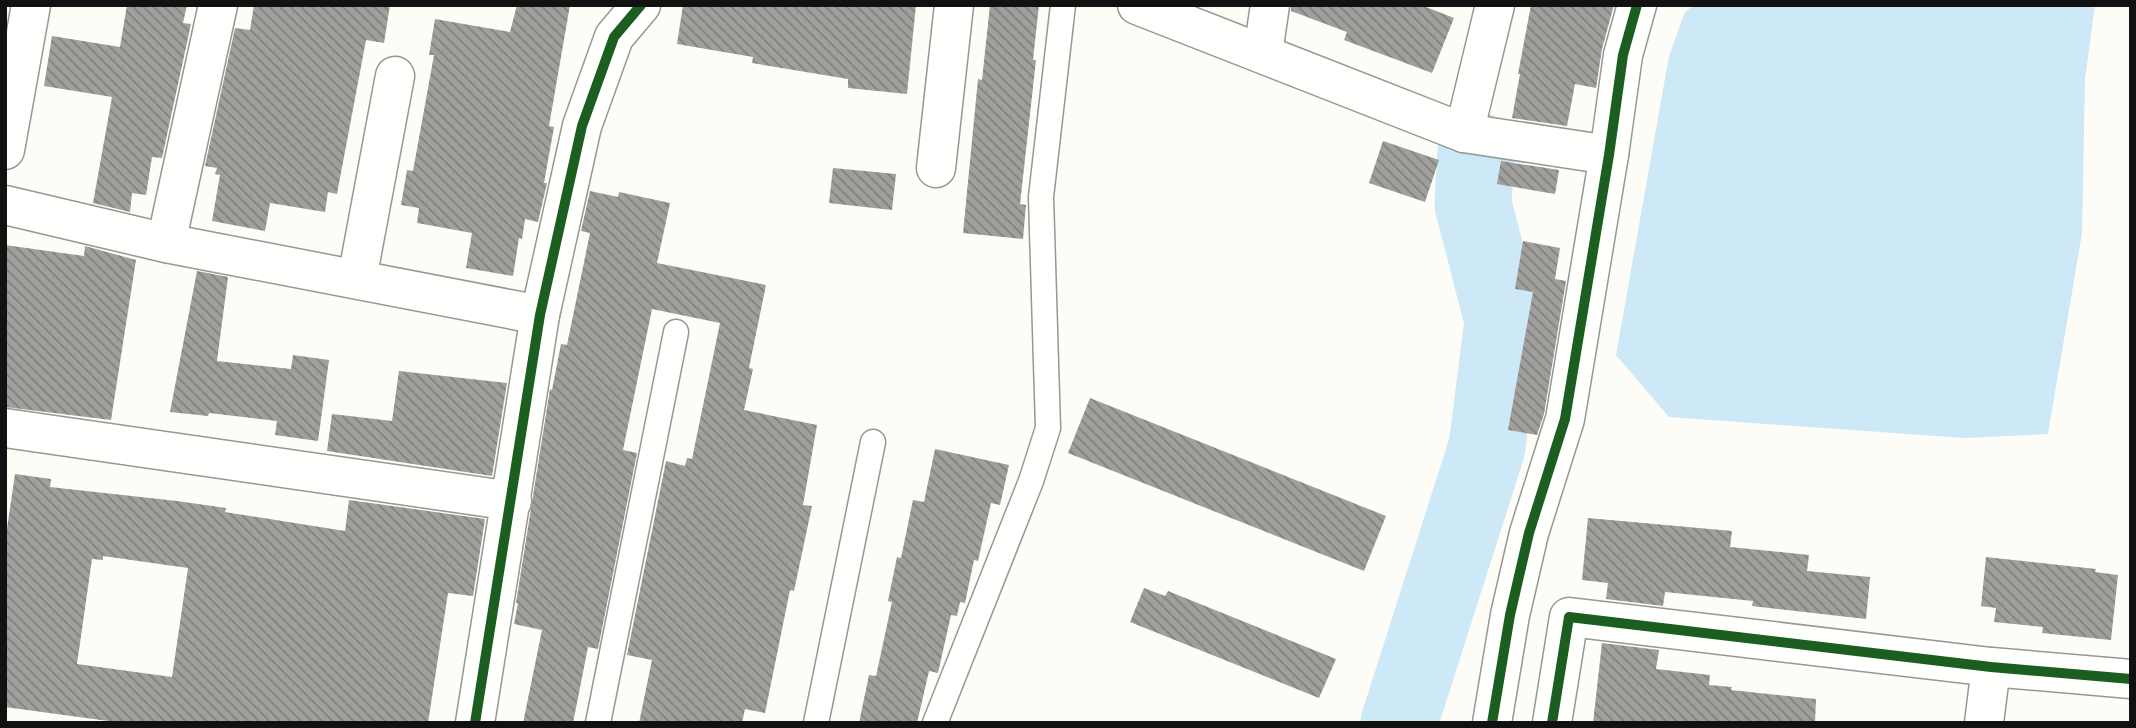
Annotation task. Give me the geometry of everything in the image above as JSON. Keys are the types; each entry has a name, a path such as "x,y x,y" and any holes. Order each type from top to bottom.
{"street":[{"path":"5,150 31,5"},
{"path":"166,243 218,5"},
{"path":"475,723 540,315 582,126 614,37 641,5"},
{"path":"936,168 954,5"},
{"path":"1137,5 1464,133 1609,155"},
{"path":"1263,53 1270,5"},
{"path":"1464,133 1494,5"},
{"path":"1492,723 1510,615 1529,533 1566,419 1623,55 1637,5"},
{"path":"357,279 395,76"},
{"path":"5,205 166,243 540,315"},
{"path":"5,428 512,501"},
{"path":"1552,723 1569,617 1991,667 2131,679"},
{"path":"1984,723 1991,667"}],"lane":[{"path":"935,723 1031,481 1048,428 1041,197 1063,5"},
{"path":"598,723 676,332"},
{"path":"816,723 873,442"}],"water":[{"path":"1694,5 2095,5 2085,79 2082,233 2048,434 1964,438 1669,417 1616,355 1669,56 1685,12"}],"building":[{"path":"127,5 187,5 183,23 191,24 162,158 152,157 146,195 132,193 130,212 93,203 112,97 44,86 52,36 120,47"},
{"path":"254,5 390,5 384,43 366,40 337,194 328,192 325,212 270,203 265,231 212,221 220,175 215,174 217,168 205,166 235,28 250,30"},
{"path":"517,5 570,5 549,126 554,127 544,183 547,183 538,222 525,219 513,276 466,268 472,233 417,223 419,208 401,205 407,170 413,171 434,55 429,55 435,19 510,32"},
{"path":"683,5 916,5 907,94 848,88 848,79 752,63 753,57 677,44"},
{"path":"990,5 1039,5 1033,60 1036,60 1020,204 1026,205 1023,239 963,233 978,79 982,80"},
{"path":"1291,5 1421,5 1454,18 1432,73 1344,40 1347,32 1291,11"},
{"path":"1531,5 1614,5 1602,49 1596,88 1575,84 1567,126 1512,118"},
{"path":"1383,141 1439,160 1425,202 1369,183"},
{"path":"1501,161 1559,170 1555,194 1497,184"},
{"path":"833,168 896,174 892,210 829,203"},
{"path":"590,191 618,197 619,192 670,203 657,263 766,285 749,368 753,369 744,410 817,425 803,505 812,506 794,591 790,590 765,713 745,709 742,723 639,723 652,660 627,655 666,461 685,466 687,458 692,459 720,323 652,309 623,450 637,453 598,649 588,647 573,723 523,723 542,630 514,624 516,603 550,389 552,390 561,344 567,345 590,233 581,231"},
{"path":"1523,241 1560,248 1555,279 1566,281 1544,414 1537,435 1508,430 1533,292 1515,289"},
{"path":"5,245 84,256 85,246 136,260 111,420 5,407"},
{"path":"197,271 228,277 217,361 291,369 293,355 329,360 318,441 275,435 277,421 209,413 208,416 170,412"},
{"path":"399,371 507,383 492,476 327,451 332,414 392,421"},
{"path":"1090,398 1386,516 1364,571 1068,453"},
{"path":"935,449 1009,465 1000,505 991,503 978,561 974,560 965,603 960,602 957,616 951,615 938,673 929,671 917,723 859,723 869,675 876,676 892,602 888,601 897,557 901,558 913,500 924,502"},
{"path":"15,474 51,479 50,487 226,508 225,512 345,531 349,500 485,519 473,596 448,593 428,723 123,723 5,707 5,542","holes":["103,556 188,568 172,677 77,664 92,559 103,560"]},
{"path":"1588,518 1732,531 1730,547 1809,555 1807,571 1870,577 1866,619 1752,606 1753,601 1665,592 1663,606 1606,599 1608,583 1582,580"},
{"path":"1986,557 2096,569 2095,572 2118,575 2111,640 2042,633 2043,627 1994,622 1996,608 1981,606"},
{"path":"1144,588 1165,596 1168,591 1336,659 1319,698 1130,622"},
{"path":"1602,643 1659,650 1656,669 1710,675 1709,685 1732,687 1731,690 1816,699 1815,723 1593,723"}],"waterway":[{"path":"1399,723 1487,447 1503,321 1473,204 1476,150"}],"cycle path":[{"path":"475,723 540,315 582,126 614,37 641,5"},
{"path":"1492,723 1510,615 1529,533 1565,419 1623,55 1637,5"},
{"path":"1552,723 1569,617 1991,667 2131,679"}]}
